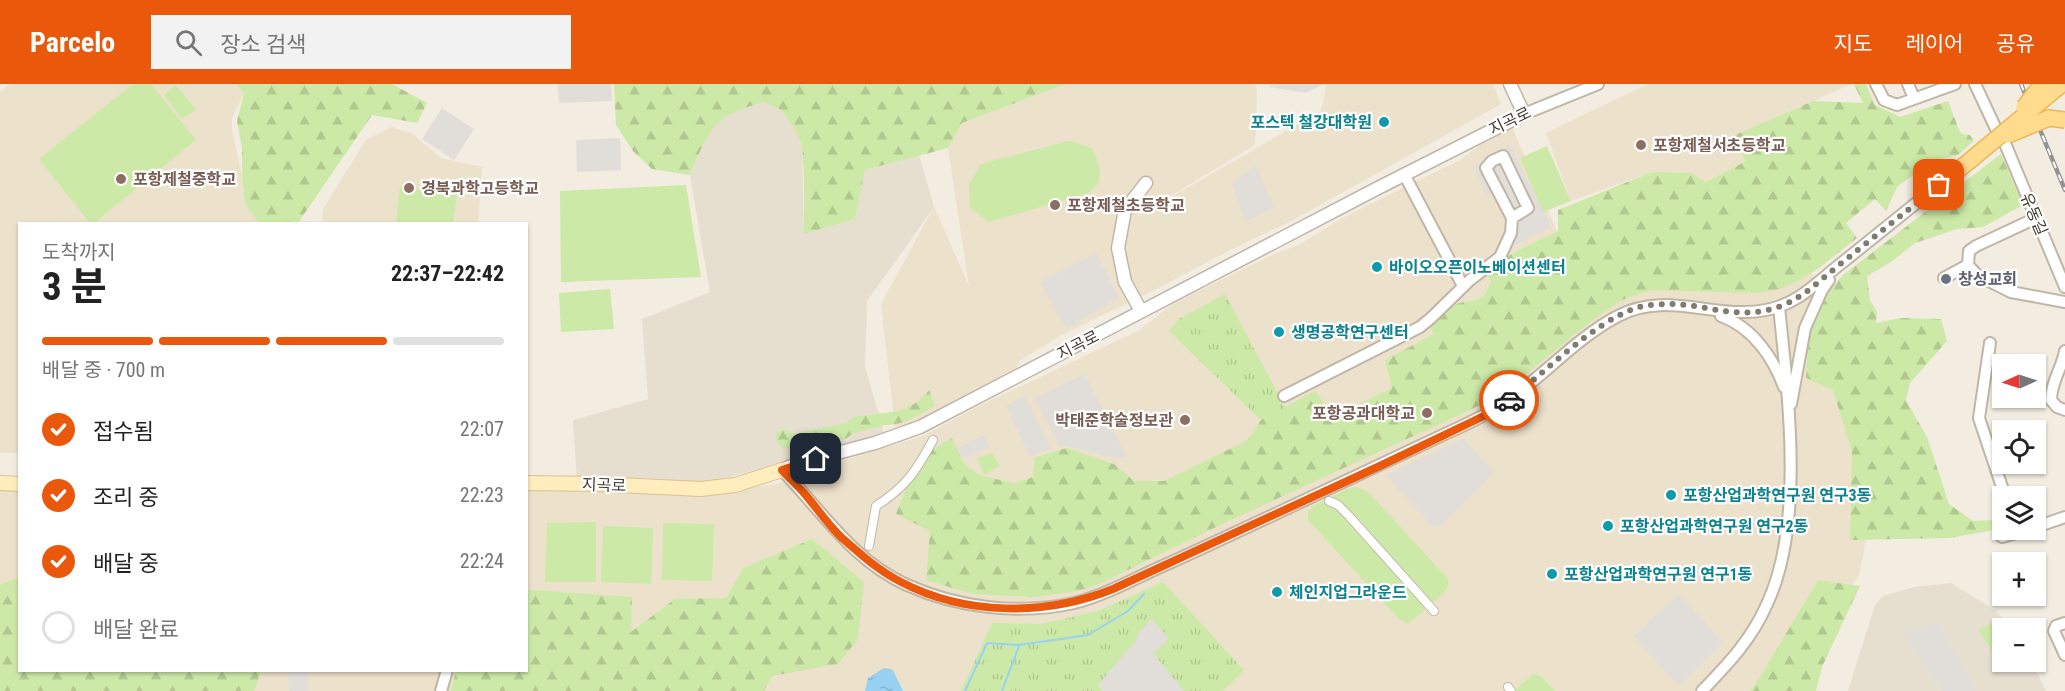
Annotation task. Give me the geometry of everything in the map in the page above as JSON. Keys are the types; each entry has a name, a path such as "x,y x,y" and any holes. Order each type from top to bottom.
{"main road":[{"path":"1999,137 2042,84"},
{"path":"1925,196 2062,84"},
{"path":"1999,137 2049,118 2065,120"},
{"name":"지곡로","path":"528,483 701,489 735,485 782,470"},
{"path":"0,483 18,484"}],"street":[{"path":"1510,84 1524,114"},
{"name":"지곡로","path":"782,470 795,464 875,443 920,427 1404,174 1524,114 1598,84"},
{"path":"1876,84 1884,100 1897,105 1955,84"},
{"path":"1908,84 1914,98"},
{"name":"유동길","path":"1975,84 2065,287"},
{"path":"1284,396 1420,327 1463,286 1500,257 1511,233 1512,218 1486,168 1492,161 1503,156 1528,208 1512,218"},
{"path":"1404,174 1463,286"},
{"path":"1141,311 1125,282 1118,248 1125,210 1146,183"},
{"path":"782,470 841,537 876,567 907,585 946,600 991,608 1032,608 1074,603 1113,589 1488,414 1528,386 1598,329 1634,309 1650,305 1678,304 1732,313 1754,312 1779,307 1800,297 1821,283 1837,266 1925,196"},
{"path":"2036,218 1976,246 1969,251 1968,266 1977,275 2011,292 2065,302"},
{"path":"1789,416 1804,328 1822,290 1837,266"},
{"path":"1944,278 1968,266"},
{"path":"1702,691 1737,654 1753,631 1767,605 1781,569 1788,511 1790,456 1788,398 1779,307"},
{"path":"1698,308 1730,319 1751,333 1771,360 1788,398"},
{"path":"1990,343 1979,418 2002,486"},
{"path":"2065,351 2064,361 2051,391 2051,400 2065,411"},
{"path":"869,546 876,506 896,493 919,466 933,440"},
{"path":"1329,501 1338,505 1349,516 1434,611"},
{"path":"2046,524 2065,517"},
{"path":"2065,623 2056,626 2054,631 2065,655"},
{"path":"441,691 446,672"}],"shaded area":[{"name":"포항제철중학교","path":"10,84 237,84 244,93 232,118 232,132 242,174 245,204 258,222 18,222 18,453 0,453 0,92"},
{"path":"558,84 611,84 612,101 559,103"},
{"path":"1066,84 1255,84 1257,91 1255,145 1114,230 1321,111 1327,84 1493,84 1501,104 1295,219 1062,335 1019,361 1016,369 963,400 912,423 895,427 881,304 934,207 969,286 948,148 962,123"},
{"path":"1271,84 1324,84 1306,93 1270,87"},
{"name":"포항제철서초등학교","path":"1648,84 1851,84 1725,140 1740,151 1746,161 1706,182 1652,172 1571,201 1546,133"},
{"path":"763,102 781,110 794,128 802,145 804,234 855,219 865,170 919,155 934,207 867,301 865,367 884,433 708,483 577,480 573,420 648,399 642,319 710,292 690,175 708,134 717,122 739,109"},
{"path":"442,108 474,129 454,160 422,139"},
{"name":"경북과학고등학교","path":"392,127 413,134 441,158 482,167 478,222 322,222 323,209 366,140"},
{"name":"포항공과대학교","path":"1512,127 1567,255 1777,208 1890,419 1859,575 1782,691 0,691 0,491 18,490 18,672 528,672 528,489 702,495 777,484 816,469 923,436 979,406 1138,331 1174,303 1276,253 1299,245 1346,216 1460,160"},
{"path":"620,138 621,170 577,172 576,140"},
{"path":"1510,145 1551,227 1517,244 1494,193 1487,196 1473,166"},
{"path":"1256,166 1274,207 1245,222 1232,183"},
{"path":"1096,253 1119,298 1066,329 1040,282"},
{"path":"1085,374 1127,457 1117,458 1066,446 1060,447 1035,398"},
{"path":"1025,396 1051,449 1030,457 1006,406"},
{"path":"984,435 989,447 963,459 958,448"},
{"path":"1463,439 1492,470 1491,476 1440,526 1433,527 1386,475"},
{"path":"1951,583 1996,611 2002,618 1992,618 1992,672 2036,672 2046,691 1848,691 1875,605 1883,596 1914,587"},
{"path":"1678,594 1723,642 1679,686 1634,637"},
{"path":"1152,619 1169,639 1153,653 1184,691 1102,691 1098,685 1137,639 1139,632"},
{"path":"1938,623 1975,691 1943,691 1903,633"},
{"path":"288,672 308,672 308,691 289,691"}],"green space":[{"path":"133,84 151,84 196,140 95,222 89,222 39,159"},
{"path":"237,84 392,84 427,103 417,123 372,115 299,222 258,222 245,204 242,148 237,121 244,93"},
{"path":"614,84 1066,84 962,123 948,148 865,170 855,219 804,234 802,145 794,128 781,110 763,102 722,120 708,135 690,175 652,169 633,151 616,125"},
{"path":"1854,84 1866,84 1875,105 1900,117 1948,101 1959,130 1962,134 1970,135 1974,141 1958,155 1932,161 1897,187 1886,211 1875,199 1846,223 1857,238 1800,280 1780,289 1758,293 1651,290 1622,300 1590,322 1505,391 1472,409 1216,527 1099,584 1078,591 1034,597 973,594 926,580 930,531 896,514 919,457 952,438 965,465 982,476 1015,483 1033,477 1035,457 1067,448 1114,464 1134,481 1164,481 1248,440 1261,420 1315,391 1334,417 1392,388 1385,360 1434,334 1429,325 1451,307 1484,296 1491,281 1486,272 1513,253 1558,231 1558,210 1652,172 1691,173 1706,182 1746,161 1739,151 1724,140 1813,101 1863,103"},
{"path":"176,85 196,109 182,119 164,95"},
{"path":"1069,141 1092,148 1099,165 1100,181 1089,193 988,222 970,207 969,184 981,164"},
{"path":"1547,146 1571,201 1543,212 1520,158"},
{"path":"2001,154 2023,205 1983,227 1957,229 1915,243 1891,262 1867,276 1870,300 1877,312 1876,323 1901,318 1941,319 1947,341 1910,383 1906,400 1927,437 1949,504 1973,521 1992,520 1992,530 1949,538 1850,540 1852,452 1833,390 1806,378 1809,333 1826,294 1843,275"},
{"path":"686,185 701,277 561,282 560,191"},
{"path":"400,187 457,193 453,222 396,222"},
{"path":"610,289 614,329 561,332 559,293"},
{"path":"1225,294 1285,407 1261,420 1169,331 1179,319"},
{"path":"929,390 935,406 905,422 852,434 847,438 797,452 780,446 777,442 776,433 783,429 793,434 847,423 854,417 899,411 916,403"},
{"path":"992,453 1000,466 984,475 977,458"},
{"path":"1356,487 1371,495 1448,579 1445,592 1408,624 1399,619 1308,520 1308,511 1312,507 1347,489"},
{"path":"596,522 596,582 545,582 547,523"},
{"path":"663,523 714,524 712,581 662,580"},
{"path":"603,526 653,528 651,584 601,582"},
{"path":"812,539 864,582 858,639 838,664 772,676 764,691 451,691 456,672 528,672 528,592 530,590 632,597 631,632 675,599 726,598 743,568"},
{"path":"18,577 18,672 261,672 254,691 0,691 0,585"},
{"path":"1818,580 1860,586 1822,667 1816,691 1750,691 1754,687"},
{"path":"1163,582 1244,670 1223,691 961,691 992,623 1041,624 1098,611"},
{"path":"1992,623 1992,650 1978,630"},
{"path":"1533,674 1541,676 1555,691 1514,691"}],"water":[{"path":"884,668 893,670 903,691 865,691 868,678"}],"waterway":[{"path":"965,691 987,643 1019,645 1088,635 1128,611 1144,594"},
{"path":"1002,691 1019,646"}],"railway":[{"path":"2021,84 2065,190"}],"way so far":[{"path":"1509,400 1598,329 1634,309 1650,305 1678,304 1732,313 1754,312 1779,307 1800,297 1821,283 1837,266 1939,185"}],"place":[{"name":"포스텍 철강대학원","path":"1384,122"},
{"name":"포항제철서초등학교","path":"1641,145"},
{"name":"포항제철중학교","path":"121,179"},
{"name":"경북과학고등학교","path":"409,188"},
{"name":"포항제철초등학교","path":"1055,205"},
{"name":"바이오오픈이노베이션센터","path":"1377,267"},
{"name":"창성교회","path":"1946,279"},
{"name":"생명공학연구센터","path":"1279,332"},
{"name":"포항공과대학교","path":"1427,413"},
{"name":"박태준학술정보관","path":"1185,420"},
{"name":"포항산업과학연구원 연구3동","path":"1671,495"},
{"name":"포항산업과학연구원 연구2동","path":"1608,526"},
{"name":"포항산업과학연구원 연구1동","path":"1552,574"},
{"name":"체인지업그라운드","path":"1277,592"}],"route":[{"path":"816,459 782,470 841,537 876,567 898,581 946,600 991,608 1032,608 1074,603 1113,589 1382,465 1488,414 1509,400"}]}
